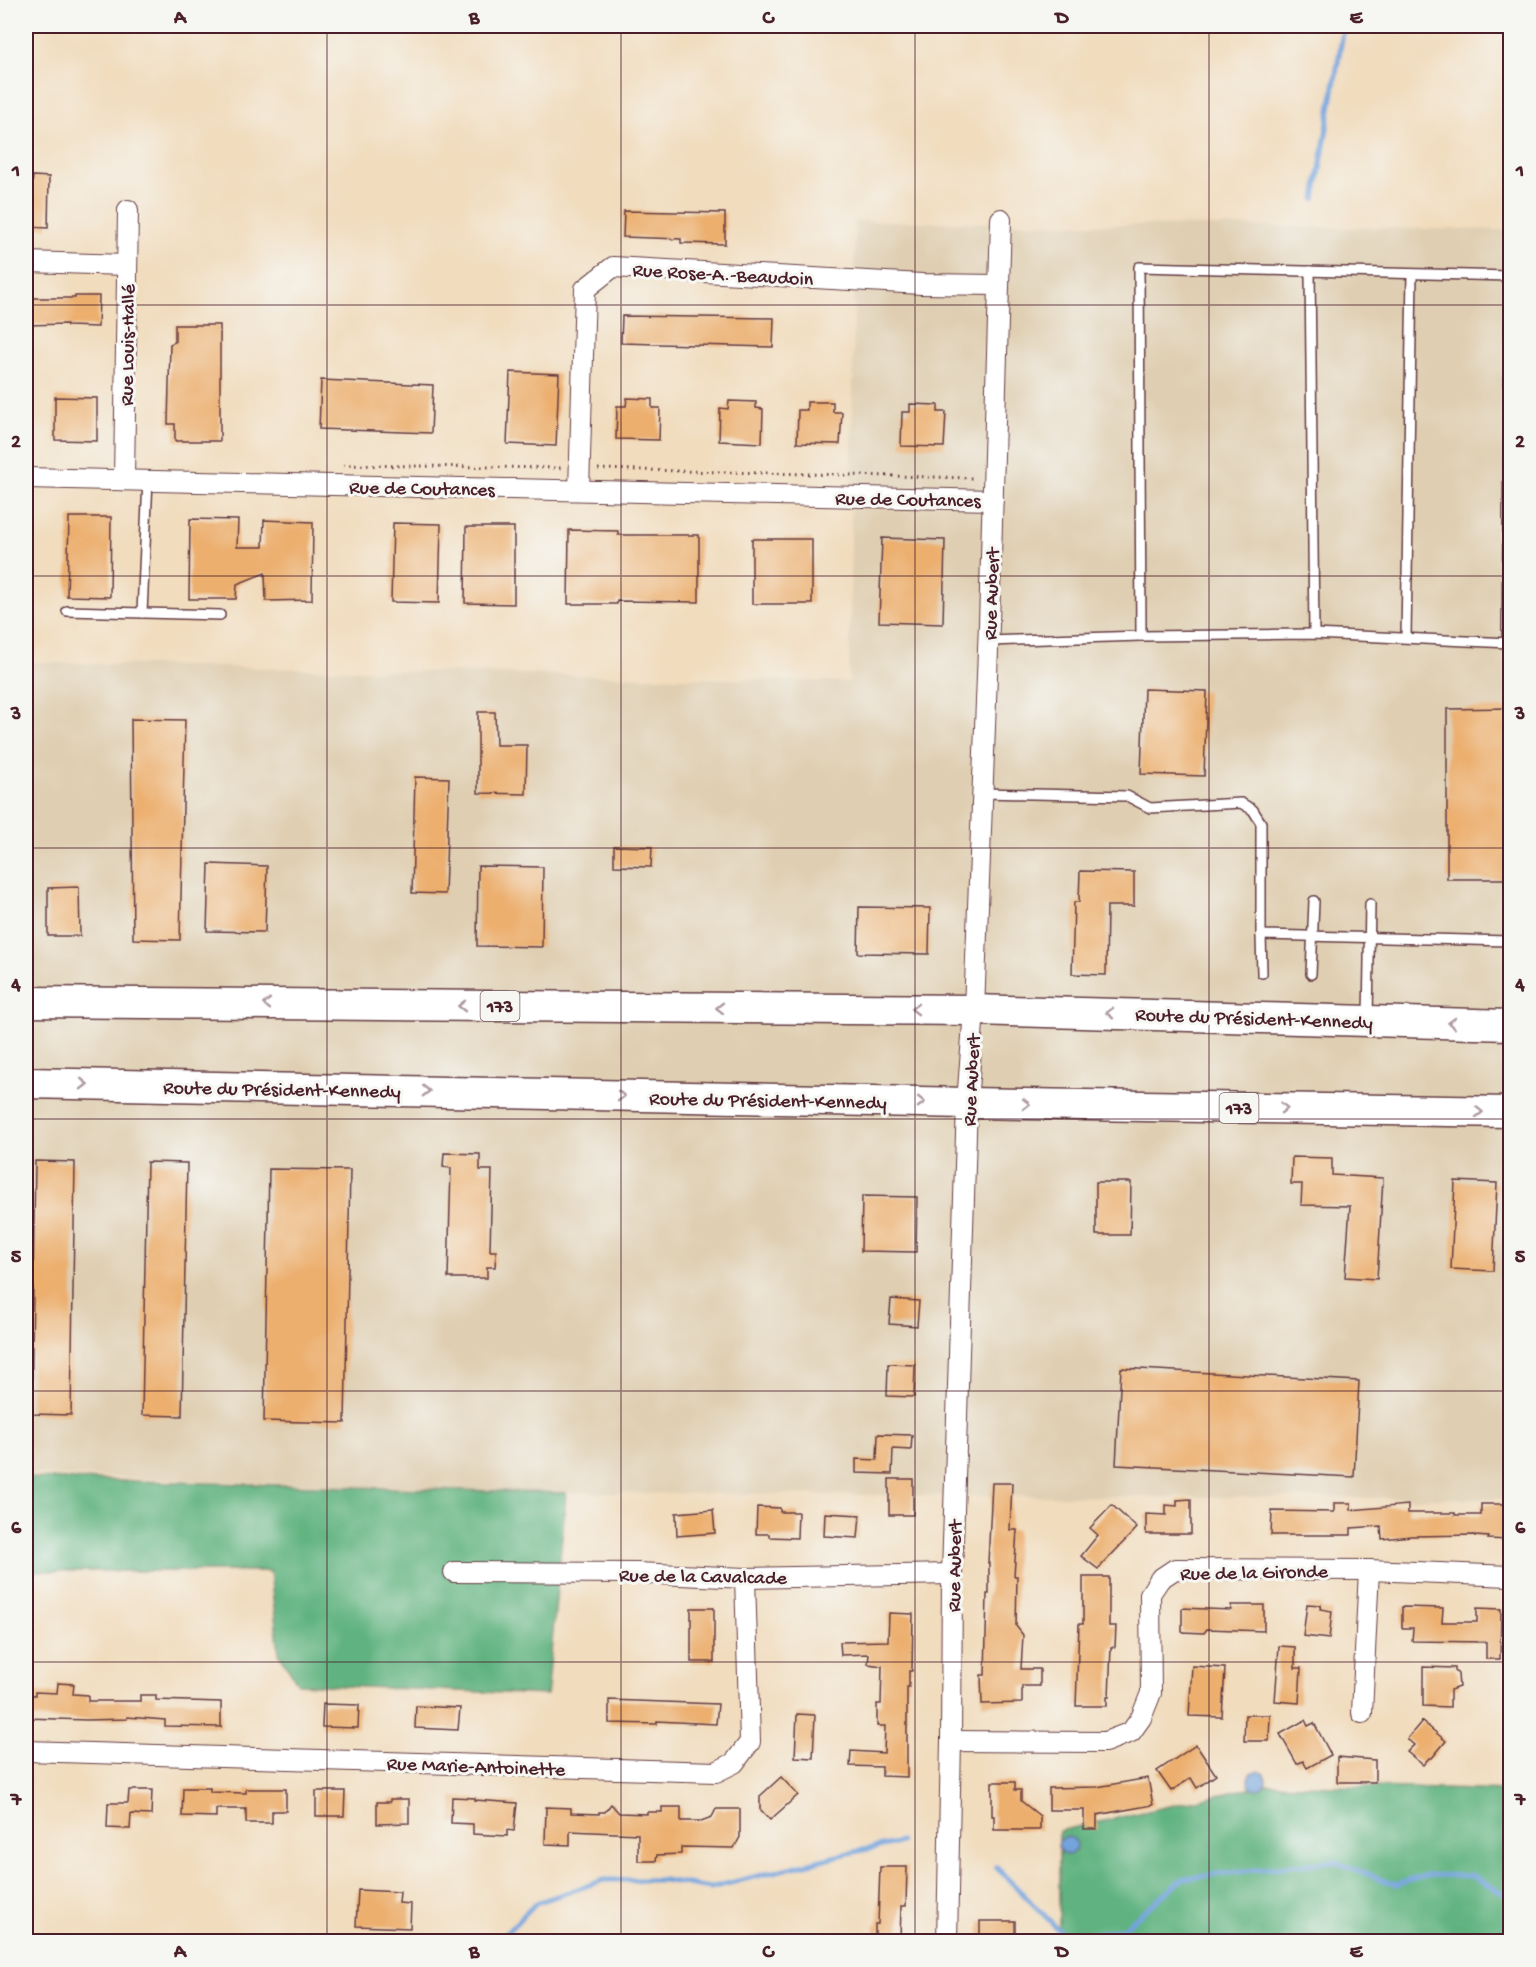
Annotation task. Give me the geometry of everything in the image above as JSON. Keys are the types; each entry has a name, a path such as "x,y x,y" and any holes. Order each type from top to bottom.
{"main road":[{"name":"Route du Président-Kennedy","path":"26,1002 974,1010 1510,1025"},
{"name":"Route du Président-Kennedy","path":"26,1083 1510,1112"}],"street":[{"name":"Rue Louis-Hallé","path":"124,480 128,210"},
{"name":"Rue Aubert","path":"947,1941 951,1741 951,1574 967,1103 974,1010 988,641 1000,219"},
{"path":"26,262 127,265"},
{"name":"Rue Rose-A.-Beaudoin","path":"579,490 585,289 614,267 922,284 999,285"},
{"name":"Rue de Coutances","path":"26,478 993,500"},
{"name":"Rue de la Gironde","path":"951,1741 1105,1742 1131,1732 1141,1718 1151,1693 1150,1594 1160,1579 1175,1569 1370,1570 1510,1576"},
{"path":"1362,1713 1370,1570"},
{"name":"Rue de la Cavalcade","path":"454,1572 745,1578 951,1574"},
{"name":"Rue Marie-Antoinette","path":"26,1751 716,1772 734,1763 750,1742 745,1578"}],"lane":[{"path":"1141,636 1139,267 1510,276"},
{"path":"1310,271 1314,634"},
{"path":"1406,638 1412,274"},
{"path":"988,641 1314,634 1509,643 1510,313"},
{"path":"142,613 148,480"},
{"path":"67,611 220,615"},
{"path":"982,793 1127,796 1150,808 1241,803 1253,810 1261,823 1262,973"},
{"path":"1311,974 1314,901"},
{"path":"1368,1020 1370,904"},
{"path":"1261,935 1510,941"}],"path":[{"name":"Rue de Coutances","path":"333,465 976,478 993,500"}],"shaded area":[{"path":"855,221 1510,230 1510,1499 566,1493 26,1474 26,662 849,682"}],"green space":[{"path":"26,1478 566,1493 547,1695 298,1684 279,1653 270,1571 26,1571"},
{"path":"1267,1784 1510,1791 1510,1941 1059,1942 1059,1831"}],"water":[{"path":"1253,1771 1261,1771 1266,1776 1264,1787 1253,1789 1248,1784 1248,1776"},
{"path":"1063,1837 1071,1837 1076,1842 1074,1853 1063,1855 1058,1850 1058,1842"}],"building":[{"path":"33,176 49,177 48,228 26,225 26,186 32,186"},
{"path":"624,211 725,213 725,244 681,243 681,239 623,237"},
{"path":"75,296 99,296 98,327 67,326 67,324 26,325 26,298 75,298"},
{"path":"622,316 774,318 773,347 621,343"},
{"path":"175,325 220,325 220,441 175,441 175,424 168,424 170,344 175,342"},
{"path":"510,372 559,374 556,446 507,444"},
{"path":"321,380 433,385 431,433 319,429"},
{"path":"55,397 97,398 97,441 55,440"},
{"path":"627,398 652,399 652,408 660,408 659,440 616,439 617,406 626,406"},
{"path":"729,401 756,402 756,408 763,409 762,443 719,441 720,408 728,409"},
{"path":"807,402 833,402 833,412 842,412 840,444 797,443 798,410 807,410"},
{"path":"910,404 938,405 938,412 946,412 944,447 901,446 902,412 910,412"},
{"path":"69,517 111,517 110,597 67,596"},
{"path":"190,519 238,520 237,547 263,547 264,520 313,522 312,600 266,601 265,573 237,584 236,599 189,599"},
{"path":"393,523 441,524 439,603 391,602"},
{"path":"466,527 514,527 514,604 465,603"},
{"path":"569,530 618,531 618,535 699,535 699,602 617,601 617,604 568,604"},
{"path":"882,538 945,540 943,624 879,622"},
{"path":"752,539 812,539 812,604 752,604"},
{"path":"1144,689 1207,691 1204,776 1141,774"},
{"path":"1510,708 1510,879 1447,879 1447,709"},
{"path":"478,712 495,712 496,745 527,745 526,794 478,793"},
{"path":"131,719 185,720 180,940 133,939"},
{"path":"415,777 449,778 445,894 412,893"},
{"path":"614,846 652,847 651,867 614,866"},
{"path":"209,864 267,866 265,932 207,931"},
{"path":"478,866 543,867 542,947 477,946"},
{"path":"1080,871 1134,872 1134,906 1107,906 1106,975 1072,974 1074,902 1079,902"},
{"path":"79,887 80,936 48,936 48,888"},
{"path":"859,907 930,908 929,954 858,953"},
{"path":"444,1153 480,1154 480,1170 492,1170 490,1251 496,1251 495,1267 487,1267 487,1278 448,1278 451,1168 443,1167"},
{"path":"1292,1157 1332,1158 1332,1175 1383,1178 1377,1279 1345,1277 1350,1206 1301,1205 1302,1184 1291,1184"},
{"path":"35,1161 75,1162 71,1415 31,1414"},
{"path":"147,1162 187,1163 182,1416 142,1415"},
{"path":"269,1169 350,1170 345,1423 264,1421"},
{"path":"1455,1181 1497,1183 1493,1271 1451,1269"},
{"path":"1096,1182 1131,1182 1130,1235 1096,1235"},
{"path":"862,1196 917,1197 916,1252 861,1251"},
{"path":"891,1299 919,1301 917,1326 889,1324"},
{"path":"888,1364 915,1365 914,1397 887,1396"},
{"path":"1121,1368 1359,1381 1354,1477 1116,1465"},
{"path":"878,1434 912,1435 911,1450 893,1449 892,1474 856,1473 856,1459 877,1460"},
{"path":"889,1479 913,1479 913,1515 889,1515"},
{"path":"992,1483 1012,1483 1010,1530 1017,1530 1014,1576 1017,1576 1016,1626 1023,1635 1021,1669 1040,1669 1040,1686 1022,1686 1022,1703 982,1704 981,1675 985,1675"},
{"path":"1191,1499 1191,1534 1146,1534 1146,1514 1166,1515 1166,1505 1177,1506 1177,1500"},
{"path":"1334,1503 1351,1503 1351,1510 1408,1505 1408,1513 1455,1513 1455,1515 1481,1515 1481,1504 1510,1504 1510,1540 1488,1539 1489,1537 1475,1535 1382,1539 1381,1526 1351,1528 1351,1535 1271,1535 1272,1511 1334,1512"},
{"path":"1112,1505 1137,1528 1098,1569 1081,1556 1098,1535 1090,1528"},
{"path":"757,1507 780,1508 780,1512 798,1512 797,1538 756,1534"},
{"path":"713,1510 715,1533 677,1536 676,1513"},
{"path":"825,1513 860,1515 858,1538 824,1536"},
{"path":"1083,1577 1109,1577 1109,1626 1116,1626 1115,1647 1111,1647 1107,1706 1076,1706 1079,1624 1083,1624"},
{"path":"1307,1604 1321,1605 1320,1609 1332,1611 1329,1639 1303,1636"},
{"path":"1231,1605 1264,1605 1264,1631 1207,1629 1204,1633 1182,1632 1182,1608 1231,1610"},
{"path":"1402,1607 1443,1608 1442,1622 1477,1622 1477,1608 1501,1609 1500,1659 1486,1659 1486,1642 1412,1641 1413,1628 1402,1628"},
{"path":"691,1608 714,1608 714,1662 691,1662"},
{"path":"889,1613 913,1614 912,1671 909,1671 909,1687 907,1687 907,1777 882,1776 882,1767 850,1766 851,1751 884,1753 885,1726 877,1726 877,1704 881,1704 882,1666 868,1664 869,1654 841,1655 840,1642 888,1641"},
{"path":"1279,1646 1295,1647 1295,1668 1301,1668 1299,1703 1275,1701"},
{"path":"1192,1666 1225,1668 1222,1717 1189,1716"},
{"path":"1423,1667 1455,1668 1459,1687 1450,1690 1450,1707 1423,1706"},
{"path":"58,1683 74,1684 73,1694 88,1695 88,1701 140,1701 140,1695 156,1695 156,1700 221,1702 221,1727 165,1726 165,1720 127,1717 127,1719 87,1720 26,1718 26,1695 35,1695 35,1692 57,1693"},
{"path":"609,1700 718,1704 716,1724 657,1721 657,1724 609,1723"},
{"path":"323,1704 359,1705 358,1728 322,1727"},
{"path":"416,1706 460,1708 458,1730 415,1728"},
{"path":"797,1714 815,1715 813,1758 795,1757"},
{"path":"1245,1715 1270,1715 1269,1741 1244,1741"},
{"path":"1305,1720 1308,1726 1314,1723 1331,1755 1307,1768 1303,1761 1297,1764 1280,1734"},
{"path":"1422,1721 1446,1741 1423,1765 1407,1752 1414,1745 1407,1739"},
{"path":"1196,1745 1216,1775 1197,1788 1191,1778 1171,1791 1157,1771"},
{"path":"1337,1757 1375,1760 1375,1782 1337,1782"},
{"path":"781,1777 798,1795 770,1820 760,1809 760,1796"},
{"path":"1148,1778 1153,1805 1097,1815 1097,1829 1084,1829 1084,1810 1049,1810 1049,1788 1097,1787"},
{"path":"992,1782 1015,1782 1015,1790 1021,1790 1021,1801 1040,1816 1040,1830 994,1830"},
{"path":"183,1788 210,1788 210,1792 246,1793 246,1789 286,1789 286,1811 272,1811 272,1823 246,1823 246,1809 216,1809 216,1817 182,1816"},
{"path":"129,1790 152,1790 151,1815 131,1814 130,1829 107,1828 108,1803 128,1803"},
{"path":"316,1791 345,1791 344,1816 316,1816"},
{"path":"452,1797 517,1803 514,1831 507,1830 507,1836 473,1834 473,1824 451,1823"},
{"path":"390,1799 409,1799 409,1823 377,1824 377,1802 390,1802"},
{"path":"611,1804 619,1813 647,1814 647,1812 662,1812 662,1807 681,1807 681,1821 701,1821 712,1817 716,1809 740,1809 740,1837 734,1848 681,1847 681,1854 657,1855 656,1861 638,1861 638,1834 570,1831 570,1845 545,1844 546,1807 571,1808 571,1813 599,1814 599,1812 605,1812"},
{"path":"880,1867 907,1867 906,1906 901,1906 900,1941 875,1941 875,1924 878,1924"},
{"path":"358,1890 400,1892 399,1903 411,1904 410,1928 356,1926"},
{"path":"980,1921 1015,1921 1015,1941 980,1939"}],"waterway":[{"path":"1315,199 1344,26"},
{"path":"497,1942 536,1903 604,1880 663,1880 710,1888 901,1842"},
{"path":"996,1867 1067,1938 1122,1929 1184,1878 1333,1861 1396,1885 1427,1875 1472,1876 1510,1896"}]}
